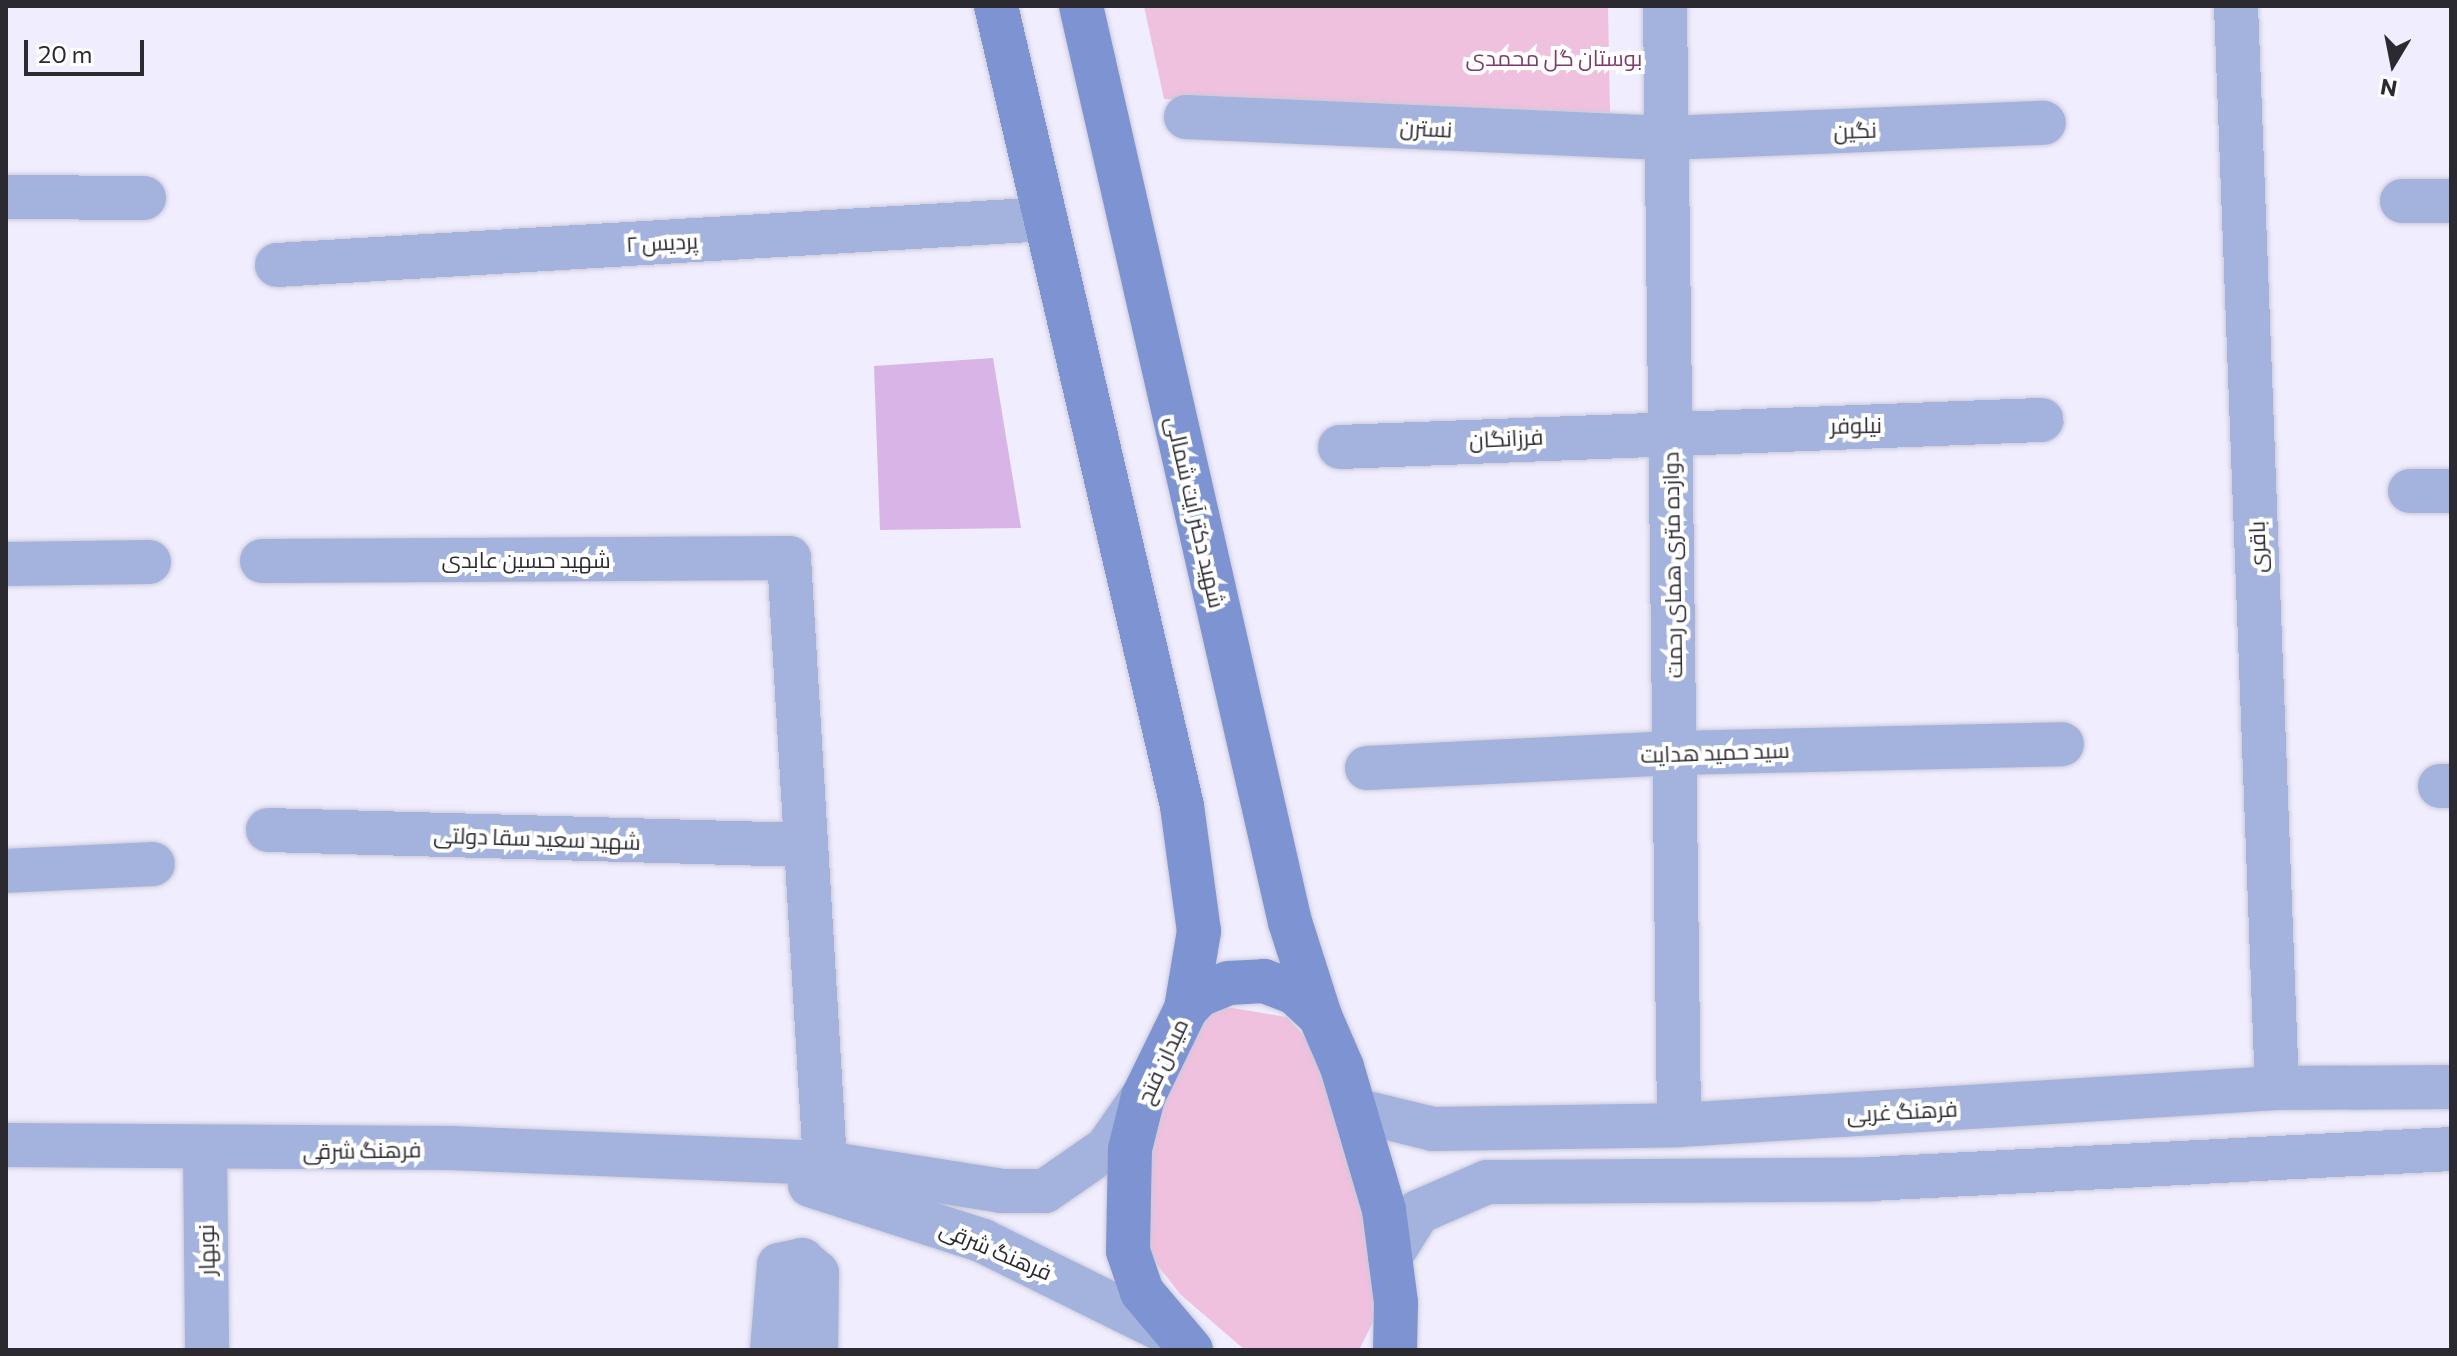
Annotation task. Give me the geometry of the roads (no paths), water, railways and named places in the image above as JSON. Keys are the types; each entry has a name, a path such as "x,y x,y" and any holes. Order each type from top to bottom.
{"main road":[{"path":"996,6 1182,806 1199,931 1186,1009"},
{"name":"شهید دکتر آیت شمالی","path":"1081,6 1290,922 1320,1016"},
{"name":"میدان فتح","path":"1182,1342 1142,1292 1128,1251 1130,1149 1143,1097 1186,1009 1199,995 1228,983 1264,981 1295,993 1320,1016"},
{"path":"1320,1016 1355,1110 1390,1257 1395,1350"}],"street":[{"name":"دوازده متری همای رحمت","path":"1665,6 1679,1125"},
{"name":"باقری","path":"2236,6 2277,1088"},
{"name":"نسترن","path":"1186,117 1666,138"},
{"name":"نگین","path":"1666,138 2044,123"},
{"path":"6,197 144,198"},
{"path":"2402,201 2451,201"},
{"name":"پردیس ۲","path":"277,265 1046,219"},
{"name":"نیلوفر","path":"1671,430 2041,420"},
{"name":"فرزانگان","path":"1340,447 1671,430"},
{"name":"شهید حسین عابدی","path":"262,561 789,558 806,845"},
{"path":"6,564 149,562"},
{"name":"سید حمید هدایت","path":"1367,768 1674,753 2062,744"},
{"name":"شهید سعید سقا دولتی","path":"268,830 806,845"},
{"path":"806,845 825,1163"},
{"path":"6,871 153,864"},
{"name":"فرهنگ غربی","path":"1355,1110 1433,1129 1679,1125 2277,1088 2451,1087"},
{"name":"فرهنگ شرقی","path":"6,1145 205,1150 450,1148 718,1163 825,1163 1001,1191 1045,1191 1107,1148 1143,1097"},
{"path":"1390,1257 1418,1212 1487,1182 1871,1179 2451,1149"},
{"name":"نوبهار","path":"205,1150 207,1350"},
{"name":"فرهنگ شرقی","path":"718,1163 862,1198 983,1241 1182,1342"},
{"path":"772,1350 774,1282 779,1265 802,1260 812,1263 818,1288 816,1350"}],"park label":[{"name":"بوستان گل محمدی","path":"1554,58"}]}
